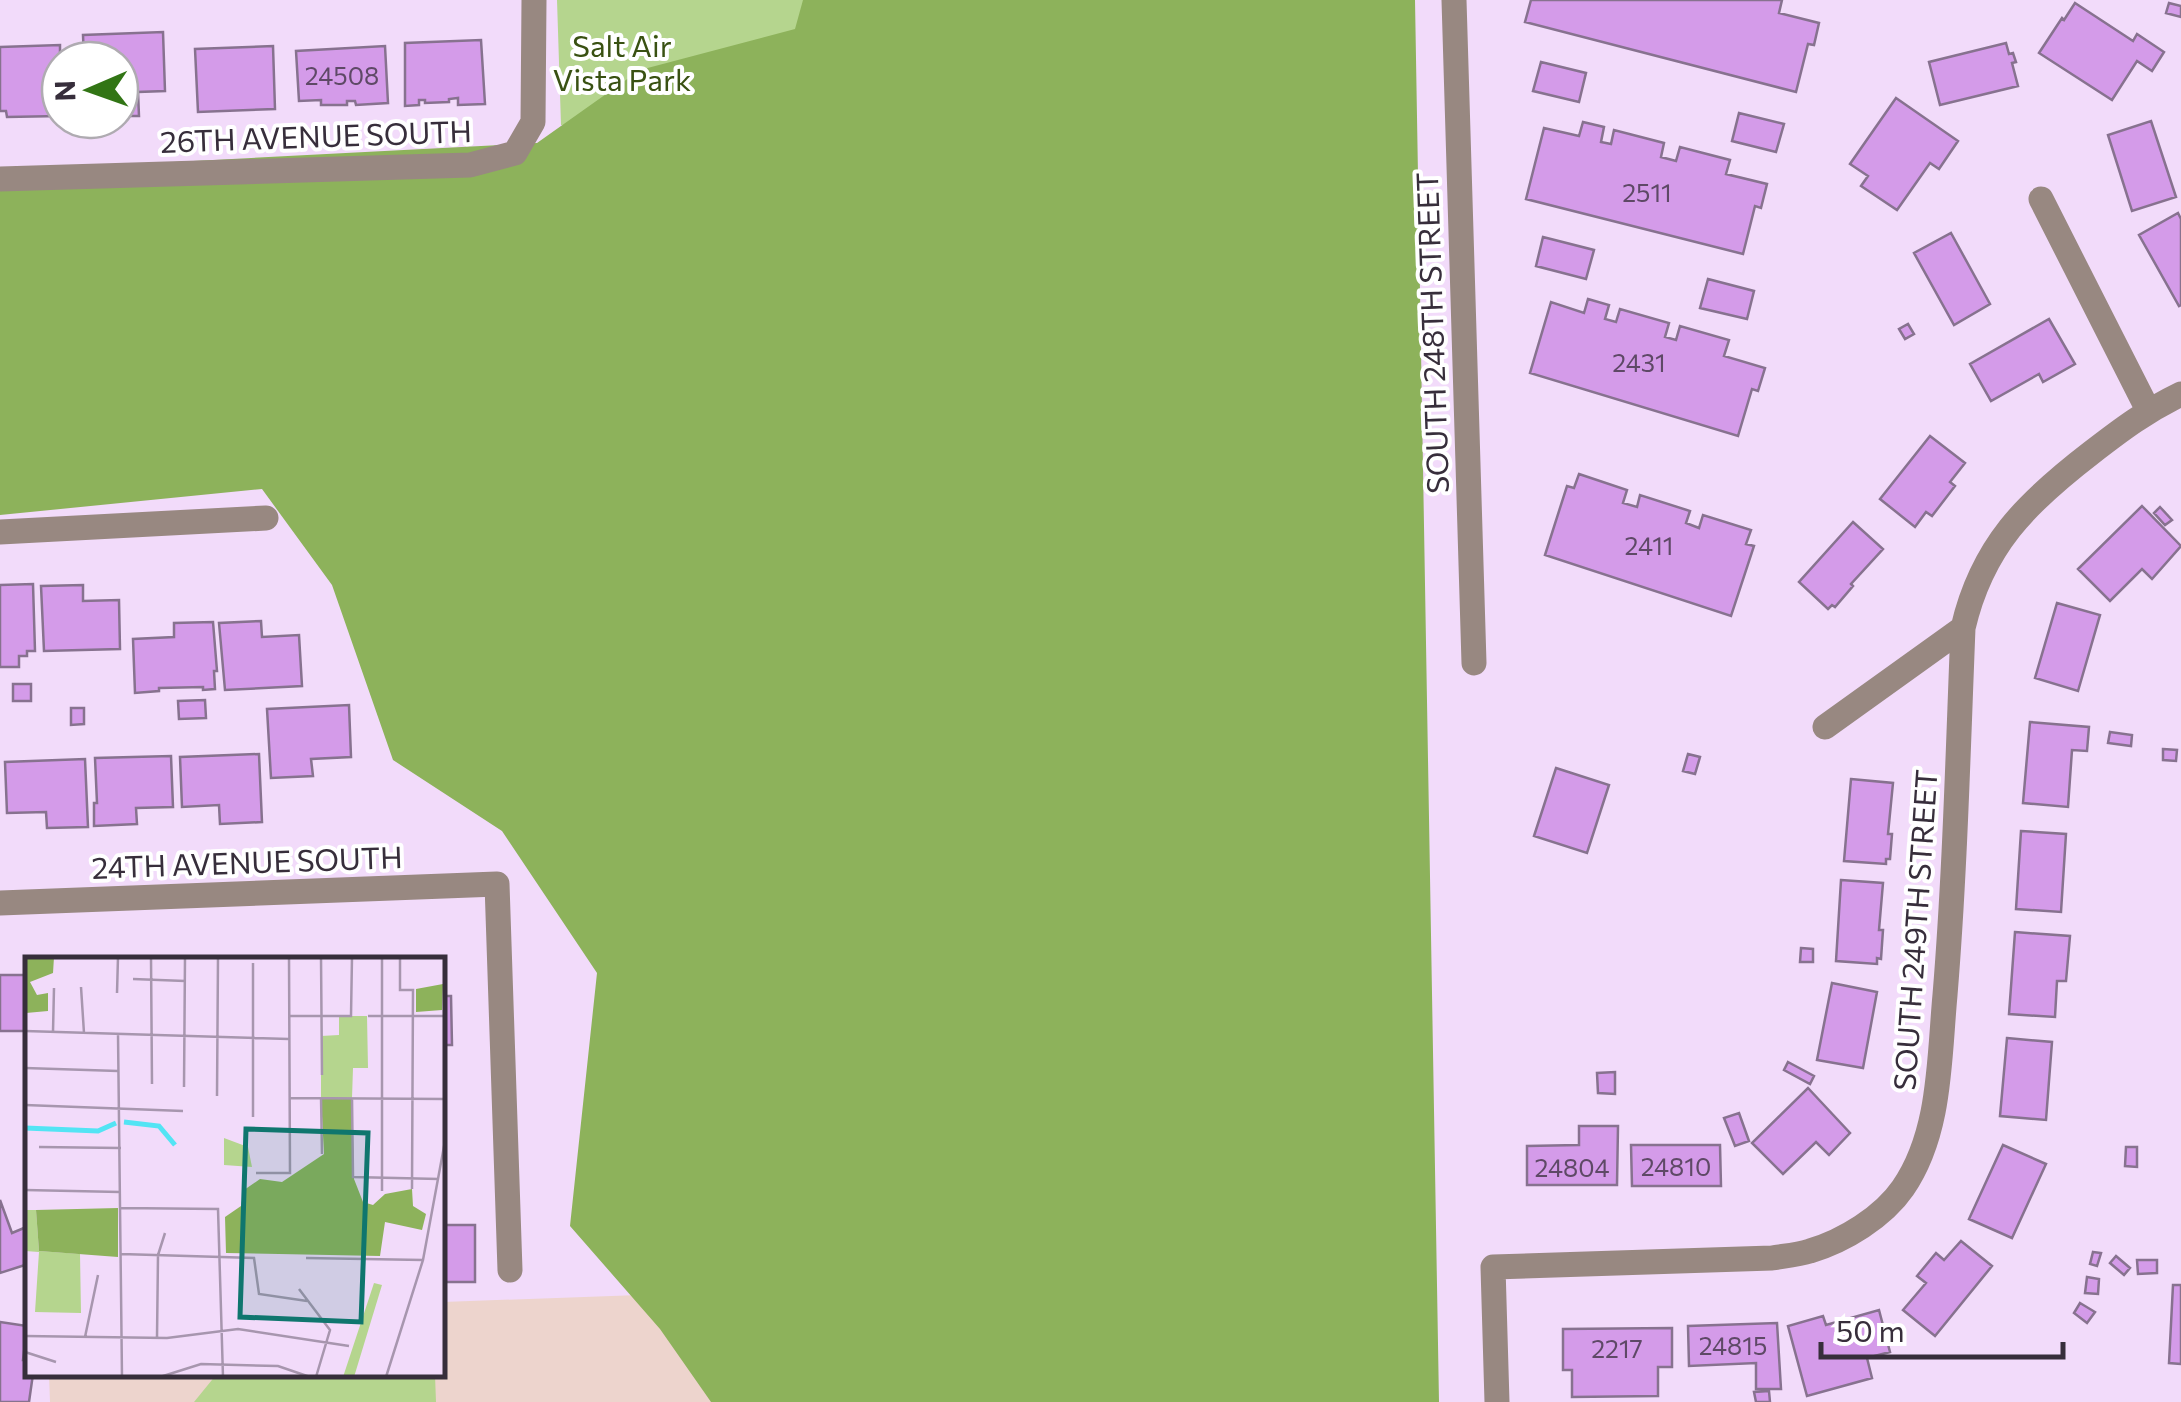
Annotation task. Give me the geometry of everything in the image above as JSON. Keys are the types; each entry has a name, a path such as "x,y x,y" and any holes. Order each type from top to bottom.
{"street":[{"name":"26TH AVENUE SOUTH","path":"0,180 470,165 515,153 533,122 534,0"},
{"name":"SOUTH 248TH STREET","path":"1454,0 1474,664"},
{"path":"2041,199 2148,410"},
{"name":"SOUTH 249TH STREET","path":"1497,1402 1493,1266 1772,1258 1810,1251 1874,1218 1903,1189 1934,1113 1950,932 1963,628 1970,596 2006,533 2045,489 2148,410 2181,394"},
{"path":"0,532 266,518"},
{"path":"1825,728 1963,628"},
{"name":"24TH AVENUE SOUTH","path":"0,903 497,884 510,1270"}],"shaded area":[{"path":"942,1284 947,1402 50,1402 49,1377 445,1377 445,1302"}],"green space":[{"name":"Salt Air Vista Park","path":"557,0 1022,0 1025,111 561,125"},
{"path":"803,0 1415,0 1439,1402 711,1402 660,1329 570,1226 597,973 502,831 393,760 332,585 262,489 0,515 0,171 537,143 640,70 795,29"},
{"path":"214,1377 435,1377 436,1402 194,1402"}],"building":[{"path":"1531,0 1782,0 1779,13 1819,23 1814,45 1808,44 1796,92 1525,22"},
{"path":"2075,3 2133,41 2137,34 2164,52 2152,71 2137,61 2112,100 2039,53"},
{"path":"2169,3 2181,6 2181,17 2166,13"},
{"path":"163,32 165,91 140,92 140,40 83,40 83,35"},
{"path":"481,40 485,104 458,105 458,98 449,102 419,100 419,105 405,106 405,43"},
{"path":"2006,43 2016,62 2012,63 2018,86 1940,105 1929,62"},
{"path":"40,46 40,116 7,117 6,111 0,111 0,47"},
{"path":"273,46 275,109 198,112 195,49"},
{"path":"385,46 388,103 356,105 355,101 347,101 347,105 321,105 321,100 299,101 296,51"},
{"path":"1541,62 1586,73 1579,102 1533,91"},
{"path":"1896,98 1958,141 1939,169 1930,163 1897,210 1861,186 1868,176 1850,164"},
{"path":"1739,113 1784,124 1776,152 1732,141"},
{"path":"2151,121 2176,197 2132,211 2108,135"},
{"path":"1583,122 1604,127 1601,142 1611,144 1614,130 1664,143 1661,157 1676,161 1680,147 1730,160 1726,174 1767,184 1761,208 1755,206 1743,254 1526,199 1544,128 1579,136"},
{"path":"2178,213 2181,219 2179,306 2139,235"},
{"path":"1951,233 1990,304 1954,325 1914,253"},
{"path":"1543,237 1594,250 1586,279 1536,266"},
{"path":"1708,279 1754,291 1747,319 1700,308"},
{"path":"1588,299 1609,305 1605,319 1616,322 1620,309 1669,323 1665,337 1676,340 1680,326 1729,340 1724,356 1765,368 1758,391 1752,389 1738,436 1530,373 1551,302 1584,313"},
{"path":"2049,319 2075,364 2043,382 2039,374 1991,401 1970,364"},
{"path":"1908,324 1914,334 1905,339 1899,329"},
{"path":"1930,436 1965,463 1950,482 1955,486 1932,516 1926,512 1915,527 1880,499"},
{"path":"1579,474 1627,490 1623,503 1637,507 1640,495 1690,511 1686,523 1699,528 1703,515 1751,530 1746,544 1754,546 1731,616 1545,555 1567,486 1574,488"},
{"path":"2142,506 2181,546 2152,579 2142,569 2110,601 2078,569"},
{"path":"2160,507 2172,520 2165,525 2154,513"},
{"path":"1853,522 1883,549 1835,607 1828,609 1799,582"},
{"path":"33,584 35,651 19,656 19,667 0,667 0,585"},
{"path":"83,585 83,601 119,600 120,649 44,651 41,586"},
{"path":"2057,603 2100,615 2078,691 2035,678"},
{"path":"261,621 262,637 299,635 302,686 225,690 219,623"},
{"path":"213,622 215,689 159,688 135,693 133,639 174,637 174,623"},
{"path":"13,684 31,684 31,701 13,701"},
{"path":"205,700 206,718 179,719 178,701"},
{"path":"349,705 351,757 311,759 313,776 271,778 267,709"},
{"path":"71,708 84,708 84,724 71,725"},
{"path":"2030,722 2089,727 2087,751 2072,750 2068,807 2023,803"},
{"path":"2110,732 2132,735 2131,746 2108,743"},
{"path":"2163,749 2177,750 2176,761 2163,760"},
{"path":"259,754 262,822 220,824 219,805 182,807 180,757"},
{"path":"1688,754 1700,757 1695,774 1683,771"},
{"path":"171,756 173,807 136,808 137,824 94,826 95,758"},
{"path":"85,759 88,827 47,828 46,812 7,813 5,762"},
{"path":"1556,768 1609,785 1587,853 1534,836"},
{"path":"1851,779 1893,783 1890,859 1886,859 1886,864 1844,861"},
{"path":"2021,831 2066,834 2061,912 2016,909"},
{"path":"1841,880 1883,883 1881,959 1877,958 1877,964 1836,961"},
{"path":"2015,932 2070,936 2066,981 2057,981 2055,1017 2009,1014"},
{"path":"1801,948 1813,949 1813,962 1800,962"},
{"path":"0,975 25,975 25,1031 0,1031"},
{"path":"1832,983 1877,992 1863,1068 1817,1060"},
{"path":"445,996 451,996 452,1045 445,1045"},
{"path":"2007,1038 2052,1042 2046,1120 2000,1116"},
{"path":"1788,1062 1814,1076 1810,1084 1784,1070"},
{"path":"1615,1072 1615,1094 1598,1093 1597,1073"},
{"path":"1808,1088 1850,1133 1829,1155 1816,1142 1783,1174 1752,1143"},
{"path":"1739,1113 1749,1141 1735,1146 1724,1118"},
{"path":"1579,1126 1618,1126 1617,1185 1527,1185 1527,1146 1579,1145"},
{"path":"1631,1145 1720,1145 1721,1186 1632,1186"},
{"path":"2003,1145 2046,1164 2012,1238 1969,1219"},
{"path":"2126,1147 2137,1147 2137,1167 2125,1166"},
{"path":"0,1200 12,1233 25,1230 25,1265 0,1273"},
{"path":"445,1225 475,1225 475,1282 445,1282"},
{"path":"1961,1241 1992,1266 1935,1336 1903,1310 1926,1283 1917,1276 1936,1253 1944,1260"},
{"path":"2093,1252 2101,1253 2097,1266 2090,1264"},
{"path":"2116,1256 2130,1268 2124,1275 2110,1263"},
{"path":"2137,1260 2157,1260 2157,1273 2138,1274"},
{"path":"2087,1277 2099,1279 2098,1294 2085,1293"},
{"path":"2173,1285 2181,1285 2181,1364 2169,1363"},
{"path":"2080,1303 2095,1312 2087,1323 2074,1313"},
{"path":"1879,1310 1890,1352 1867,1358 1872,1378 1807,1396 1788,1326 1823,1316 1826,1325"},
{"path":"0,1322 25,1326 25,1377 33,1377 29,1402 0,1402"},
{"path":"1777,1323 1781,1389 1756,1389 1756,1363 1689,1366 1688,1326"},
{"path":"1672,1328 1672,1367 1658,1367 1658,1396 1572,1397 1572,1370 1563,1370 1563,1329"},
{"path":"1769,1391 1770,1402 1756,1402 1754,1392"}]}
